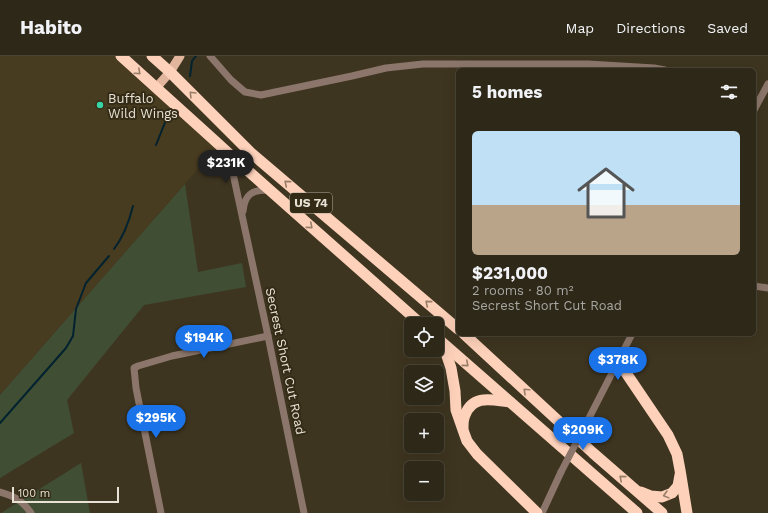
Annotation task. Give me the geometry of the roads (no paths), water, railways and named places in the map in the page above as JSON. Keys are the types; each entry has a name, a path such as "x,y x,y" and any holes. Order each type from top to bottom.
{"highway":[{"name":"US 74","path":"121,56 269,190 413,317"},
{"name":"US 74","path":"152,56 250,152 456,327"},
{"path":"466,336 593,453 662,513"},
{"path":"444,345 637,513"},
{"path":"444,350 452,368 456,410 467,441 477,454 537,513"},
{"path":"618,361 668,435 677,454 687,513"},
{"path":"455,391 462,394 465,415 462,430"},
{"path":"465,415 471,406 479,400 510,402"},
{"path":"636,490 651,496 662,497 672,493 678,486 680,470"}],"main road":[{"path":"156,88 170,72 180,56"}],"street":[{"path":"210,56 231,80 245,92 261,95 386,68 423,64 588,64 611,68 654,68"},
{"path":"756,105 768,84"},
{"name":"Secrest Short Cut Road","path":"224,149 232,168 304,513"},
{"path":"242,215 244,202 250,194 258,190 269,190"},
{"path":"756,286 768,288"},
{"path":"161,513 136,388 134,368 172,356 268,336"},
{"path":"542,513 561,472 631,336"},
{"path":"0,492 12,496 23,503 31,513"}],"waterway":[{"path":"190,76 192,61 196,56"},
{"path":"156,145 170,110"},
{"path":"114,249 126,229 133,206"},
{"path":"0,423 66,348 73,336 76,309 86,283 109,256"}],"place":[{"name":"Buffalo Wild Wings","path":"100,105"}]}
